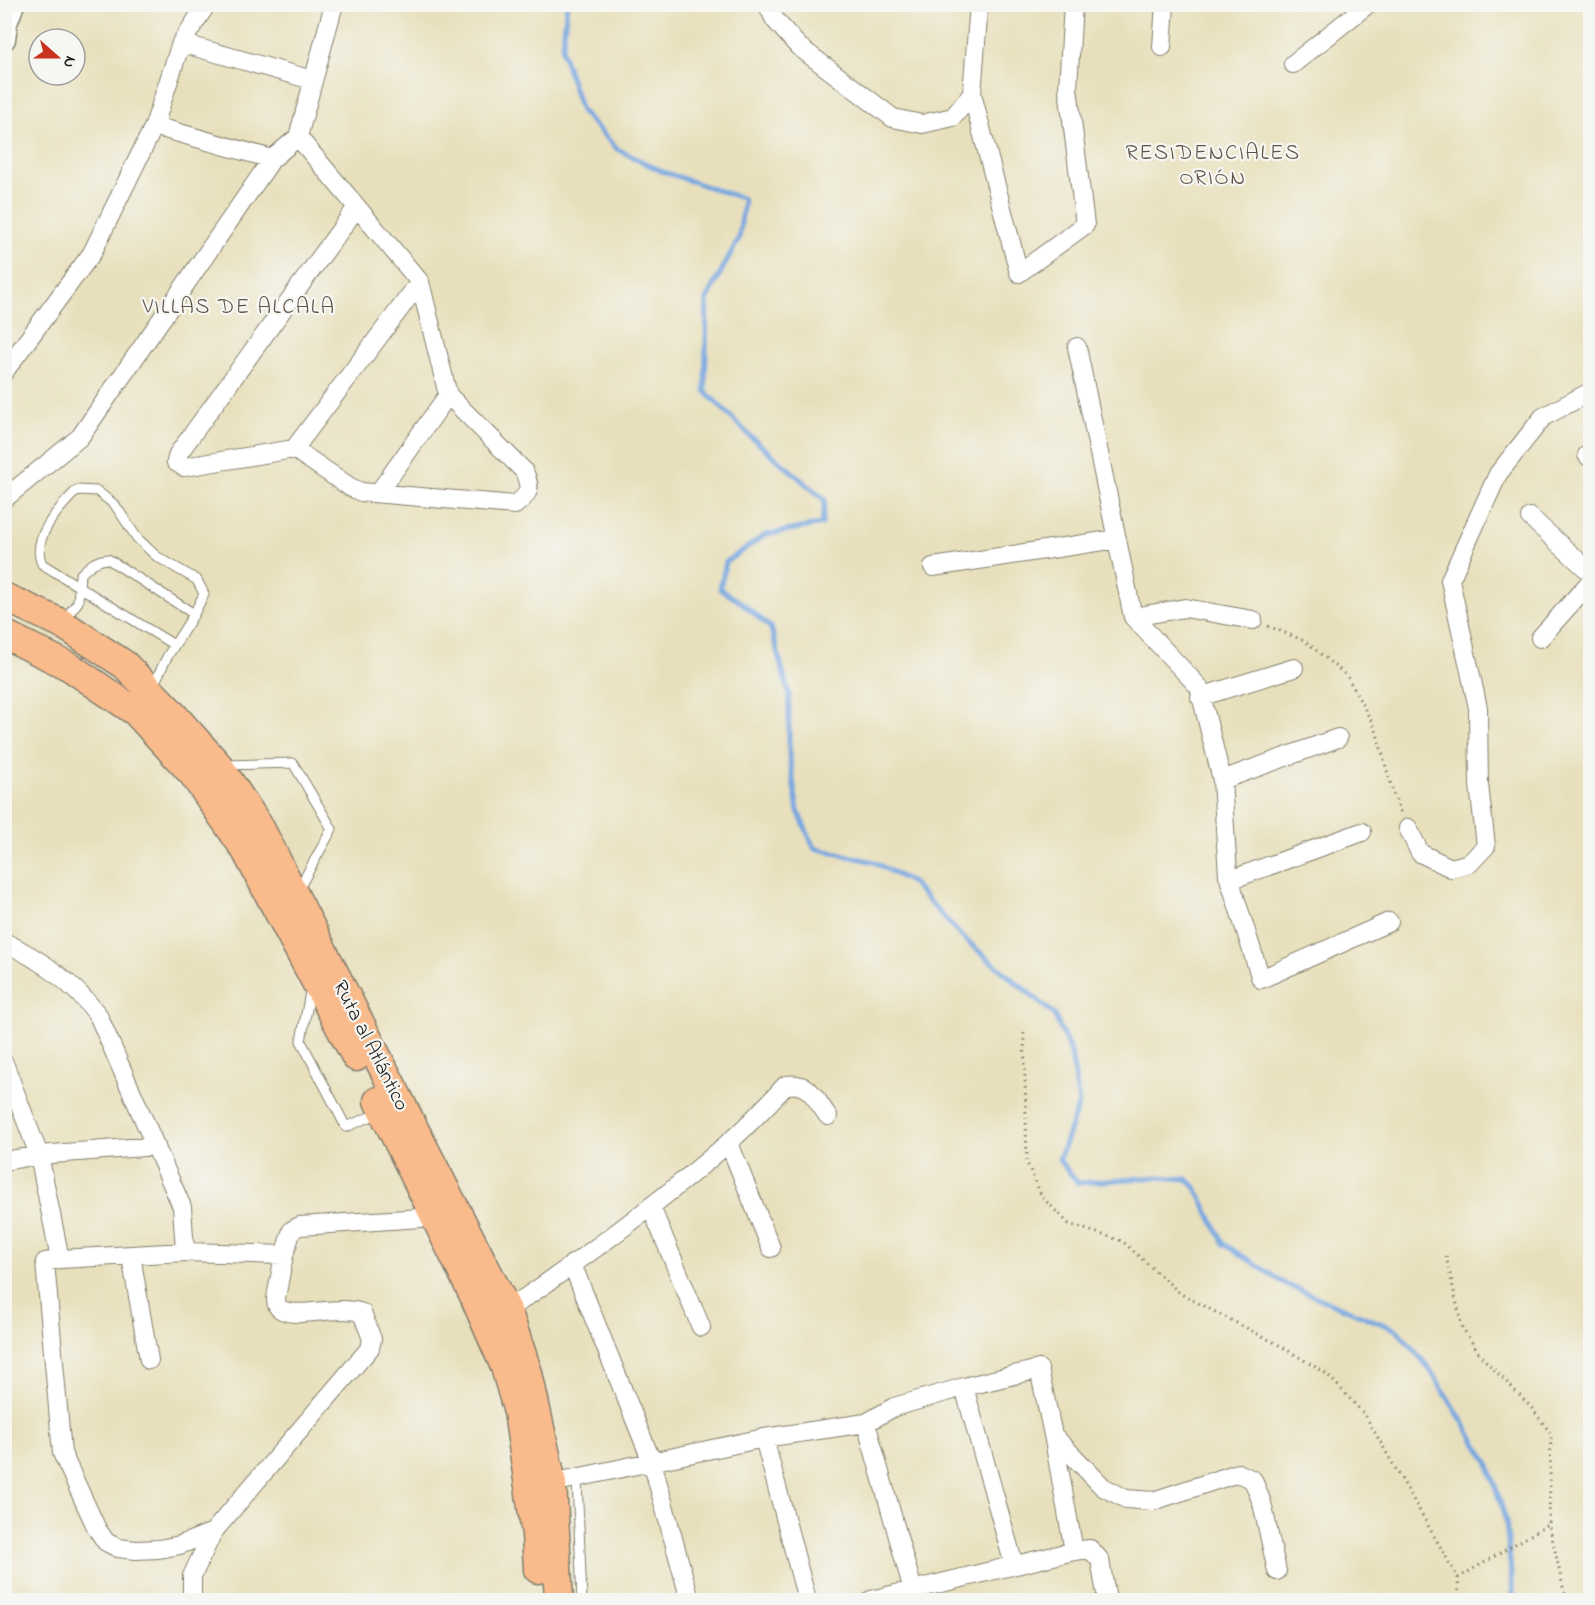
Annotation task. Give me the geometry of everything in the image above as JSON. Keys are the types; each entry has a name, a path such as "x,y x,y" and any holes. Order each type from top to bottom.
{"highway":[{"name":"Ruta al Atlántico","path":"4,597 61,623 125,665 219,766 260,828 507,1310 565,1481 559,1600"},
{"name":"Ruta al Atlántico","path":"4,634 70,667 135,712 193,774 245,849 384,1111 473,1294 505,1367 518,1412 536,1534 540,1600"}],"street":[{"path":"4,372 92,253 154,126 182,43 207,4"},
{"path":"4,499 80,436 272,159 298,137 334,4"},
{"path":"767,4 775,20 798,46 893,118 922,124 952,117 972,94"},
{"path":"979,4 972,94 1019,273 1086,225 1068,88 1073,4"},
{"path":"1162,47 1165,4"},
{"path":"1293,64 1368,4"},
{"path":"182,43 312,80"},
{"path":"154,126 272,159"},
{"path":"298,137 357,207 420,282 448,395 524,471 530,485 525,497 515,505 361,492 294,449 184,467 176,462 178,454 357,207"},
{"path":"294,449 420,282"},
{"path":"1077,347 1133,617 1200,687 1200,697 1222,780 1230,880 1262,979 1389,922"},
{"path":"1408,828 1420,853 1451,868 1470,863 1486,846 1479,786 1478,708 1450,580 1498,474 1543,417 1590,392"},
{"path":"379,492 448,395"},
{"path":"1530,518 1590,572"},
{"path":"933,567 1117,539"},
{"path":"1540,639 1590,582"},
{"path":"1133,617 1185,608 1253,620"},
{"path":"1200,697 1294,668"},
{"path":"1222,780 1338,738"},
{"path":"1230,880 1362,832"},
{"path":"4,942 30,956 63,980 82,995 98,1015 182,1207 185,1252"},
{"path":"4,1063 39,1155 60,1258"},
{"path":"507,1310 651,1207 729,1143 786,1085 796,1083 806,1086 828,1116"},
{"path":"729,1143 771,1248"},
{"path":"4,1161 39,1155 156,1146"},
{"path":"651,1207 701,1327"},
{"path":"192,1600 192,1576 213,1532 370,1348 372,1339 362,1312 354,1310 292,1312 282,1310 276,1305 284,1255 292,1230 300,1226 436,1217"},
{"path":"213,1532 180,1545 136,1550 118,1548 106,1542 97,1529 62,1453 44,1267 47,1260 60,1258 185,1252 284,1255"},
{"path":"131,1256 149,1360"},
{"path":"572,1264 652,1462 690,1600"},
{"path":"565,1481 764,1438 866,1423 894,1407 1039,1369 1074,1551"},
{"path":"964,1387 1014,1565"},
{"path":"866,1423 913,1590"},
{"path":"1053,1435 1104,1487 1126,1499 1153,1501 1238,1473 1252,1480 1262,1503 1277,1571"},
{"path":"764,1438 807,1600"},
{"path":"871,1600 1090,1549 1100,1560 1107,1600"}],"lane":[{"path":"150,691 204,594 197,580 156,556 137,538 115,505 98,491 77,489 54,514 39,544 38,556 42,564 174,645"},
{"path":"61,623 78,602 77,586 80,575 90,565 99,560 108,559 194,614"},
{"path":"219,766 292,763 332,829 296,895"},
{"path":"313,976 301,1041 346,1127 384,1111"},
{"path":"565,1481 582,1600"}],"path":[{"path":"1253,620 1305,640 1347,676 1376,730 1394,796 1408,828"},
{"path":"1024,1033 1027,1162 1042,1197 1069,1224 1122,1241 1181,1294 1278,1345 1327,1374 1365,1415 1458,1578 1459,1600"},
{"path":"1446,1256 1462,1327 1480,1355 1531,1407 1551,1434 1549,1524 1566,1600"},
{"path":"1458,1578 1549,1524"}],"waterway":[{"path":"567,4 562,51 581,111 617,149 661,171 744,199 739,238 707,298 705,391 750,436 825,500 822,524 765,535 726,562 720,589 742,603 771,628 789,694 789,755 798,811 814,848 874,862 912,883 963,938 1054,1014 1071,1053 1079,1103 1059,1160 1078,1183 1158,1177 1187,1179 1196,1188 1224,1244 1287,1285 1397,1330 1429,1368 1488,1462 1506,1521 1512,1600"}],"district":[{"name":"RESIDENCIALES ORIÓN","path":"1213,164"},
{"name":"VILLAS DE ALCALA","path":"239,305"}]}
